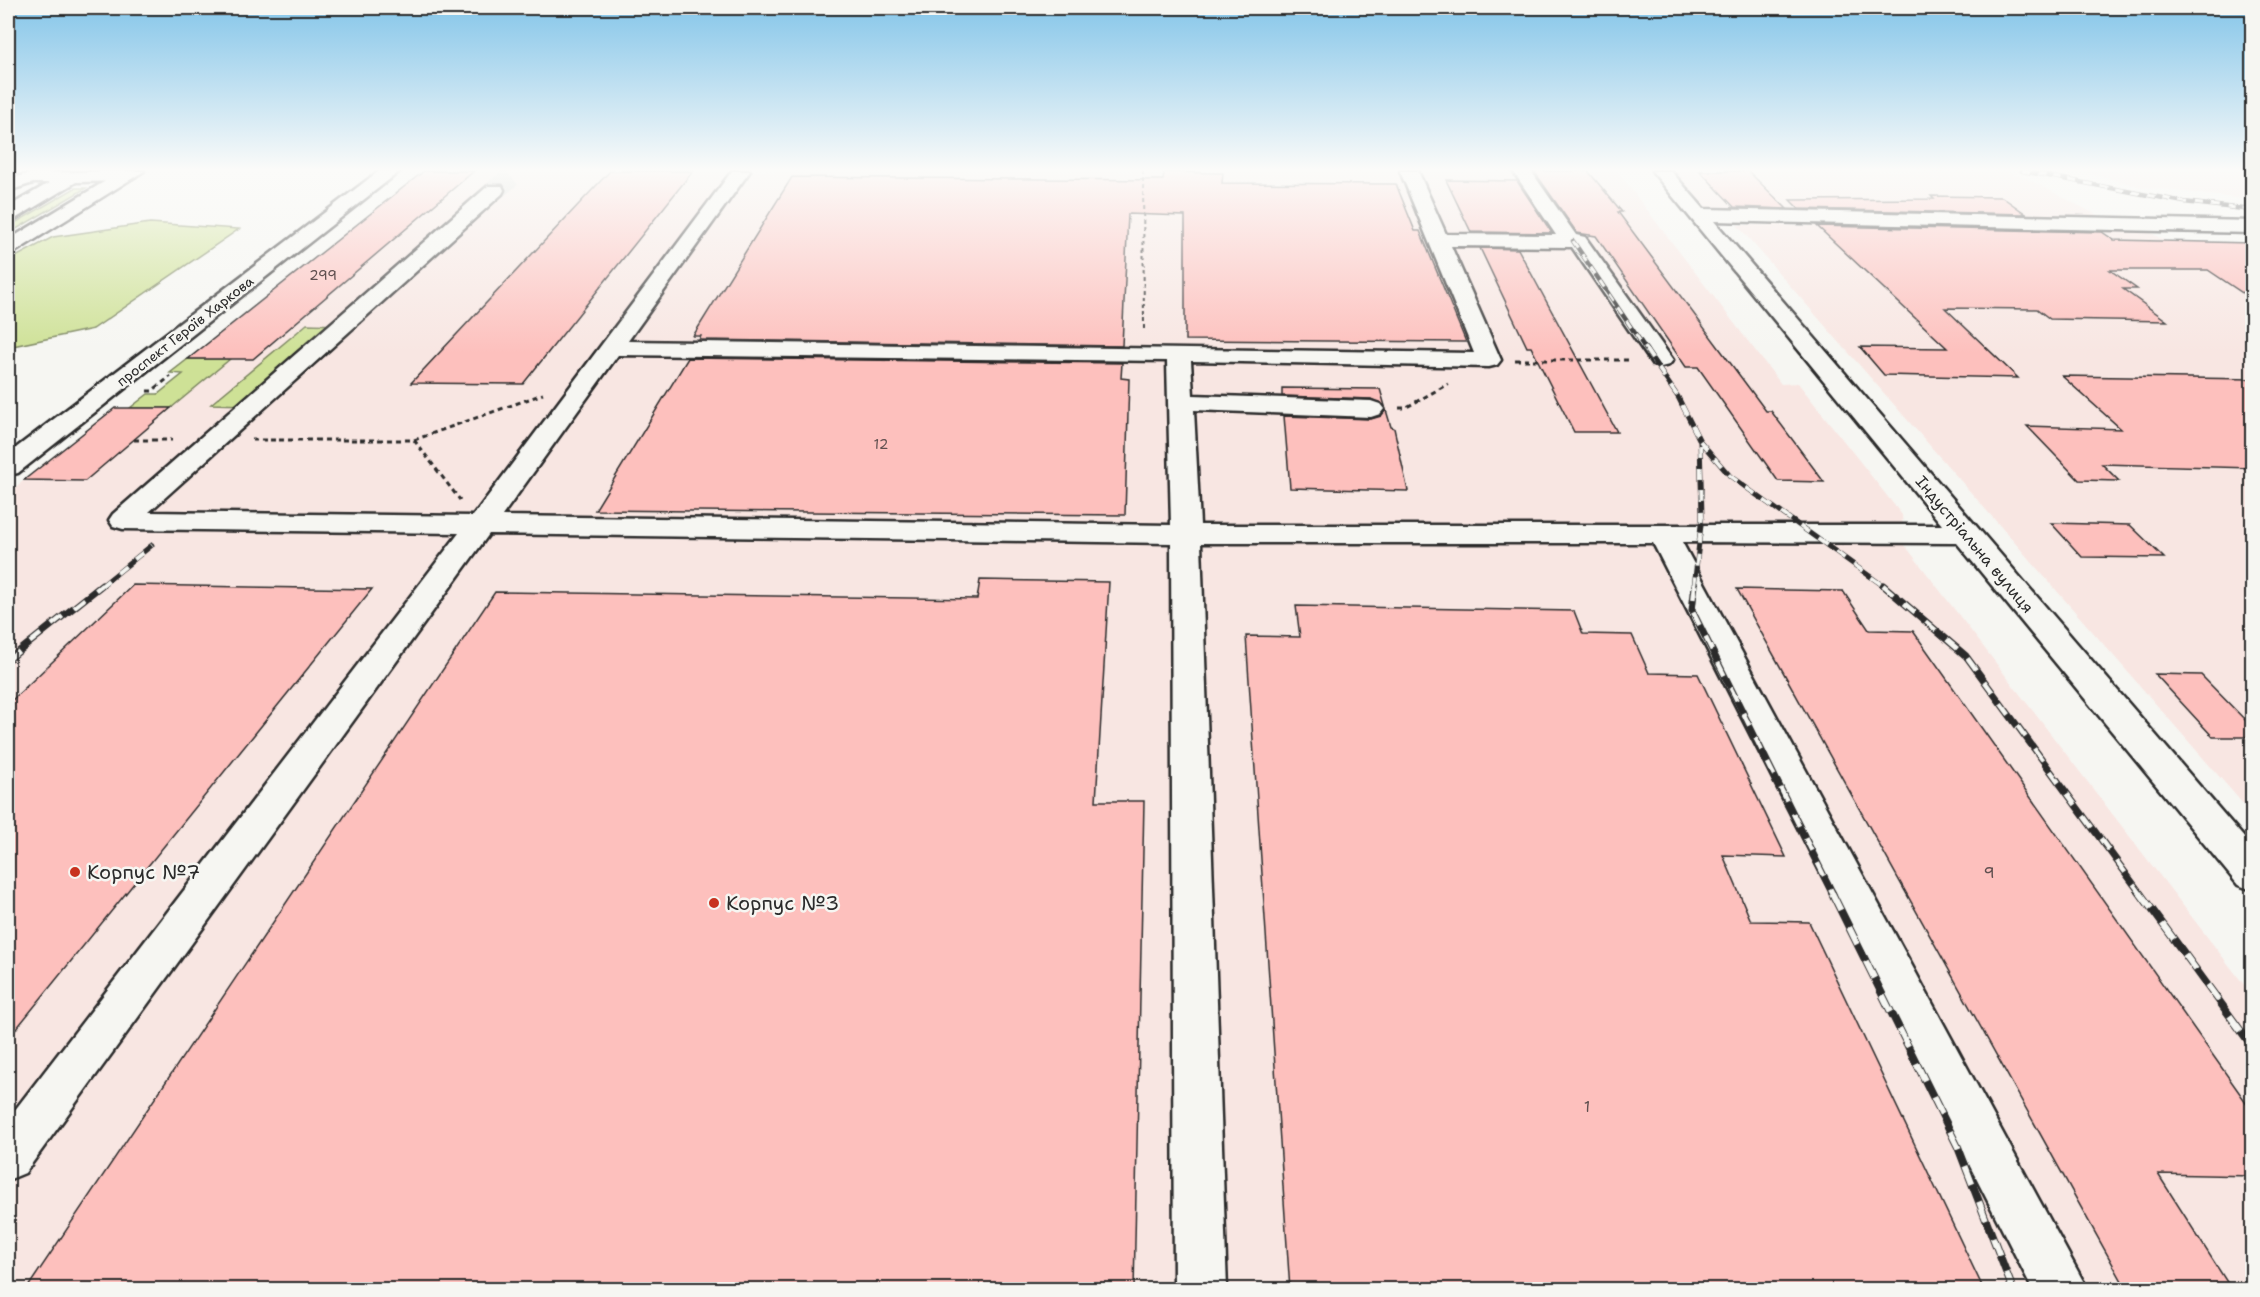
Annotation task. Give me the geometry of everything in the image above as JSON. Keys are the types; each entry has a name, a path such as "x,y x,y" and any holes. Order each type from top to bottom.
{"street":[{"path":"8,248 35,232"},
{"name":"проспект Героїв Харкова","path":"8,467 313,232"},
{"path":"448,232 123,520 1186,534 1779,534 1816,530 1967,534"},
{"path":"8,1157 480,526 697,232"},
{"path":"611,348 1489,360 1434,232"},
{"path":"1564,232 1570,241"},
{"name":"Індустріальна вулиця","path":"1712,232 2253,874"},
{"path":"1438,240 1578,241 1661,360"},
{"path":"1179,354 1186,534 1201,1290"},
{"path":"1180,402 1371,409"},
{"path":"1663,534 2062,1290"}],"path":[{"path":"1143,232 1144,354"},
{"path":"152,391 171,376"},
{"path":"134,440 414,440 480,526"}],"shaded area":[{"path":"348,232 1664,232 1781,384 1798,383 1902,515 1904,544 2252,995 2252,1289 8,1290 8,493 115,408 171,408 229,360 188,359"},
{"path":"1743,232 2148,232 2166,241 2252,243 2252,814"}],"green space":[{"path":"91,232 235,232 93,329 8,347 8,261 53,237"},
{"path":"307,324 340,325 247,405 211,404"},
{"path":"188,359 230,359 171,408 130,408 148,394 158,394 183,374 170,373"}],"building":[{"path":"348,232 403,232 253,359 188,359"},
{"path":"553,232 645,232 523,384 411,383"},
{"path":"758,232 1127,232 1122,346 699,340 701,336 693,336"},
{"path":"1185,232 1420,232 1466,342 1185,340"},
{"path":"1471,232 1551,232 1552,233"},
{"path":"1633,232 1766,411 1771,411 1824,482 1778,481 1698,367 1686,367 1596,236 1577,233"},
{"path":"1823,232 2102,232 2114,240 2253,243 2253,300 2208,270 2110,270 2137,289 2123,289 2167,321 2050,319 2037,309 1945,308 2018,378 1884,375 1860,347 1947,348"},
{"path":"1480,248 1518,249 1617,432 1574,432 1531,347 1527,347"},
{"path":"688,358 1122,363 1121,378 1129,379 1125,515 595,510"},
{"path":"2062,376 2253,379 2253,468 2102,464 2119,481 2079,480 2027,426 2121,429"},
{"path":"1282,388 1380,389 1385,406 1371,399 1282,396"},
{"path":"115,408 171,408 85,481 24,480"},
{"path":"1386,410 1391,427 1394,428 1408,491 1290,488 1284,416 1371,419 1381,416"},
{"path":"2051,523 2130,525 2164,558 2082,557"},
{"name":"Корпус №3","path":"980,580 1109,582 1096,801 1144,801 1134,1290 26,1290 495,592 977,599"},
{"name":"Корпус №7","path":"133,585 372,589 8,1039 8,704"},
{"path":"1737,589 1843,591 1869,630 1913,631 2253,1112 2253,1176 2158,1174 2232,1290 2127,1290"},
{"path":"1296,606 1574,611 1583,634 1632,635 1649,673 1698,674 1786,857 1723,855 1751,921 1809,922 1984,1290 1290,1290 1246,636 1300,637"},
{"path":"2155,674 2201,675 2253,728 2253,737 2213,737"}],"railway":[{"path":"1573,241 1647,351"},
{"path":"1646,350 1678,397 1700,441"},
{"path":"1694,587 1702,516 1700,441"},
{"path":"1700,441 1730,476 1885,587"},
{"path":"100,587 152,545"},
{"path":"8,660 102,585"},
{"path":"1695,585 1692,610 1833,894"},
{"path":"1883,585 1966,656 2141,894"},
{"path":"1832,893 1958,1147 2013,1290"},
{"path":"2140,893 2252,1046"}],"place":[{"name":"Корпус №7","path":"75,872"},
{"name":"Корпус №3","path":"714,903"}]}
